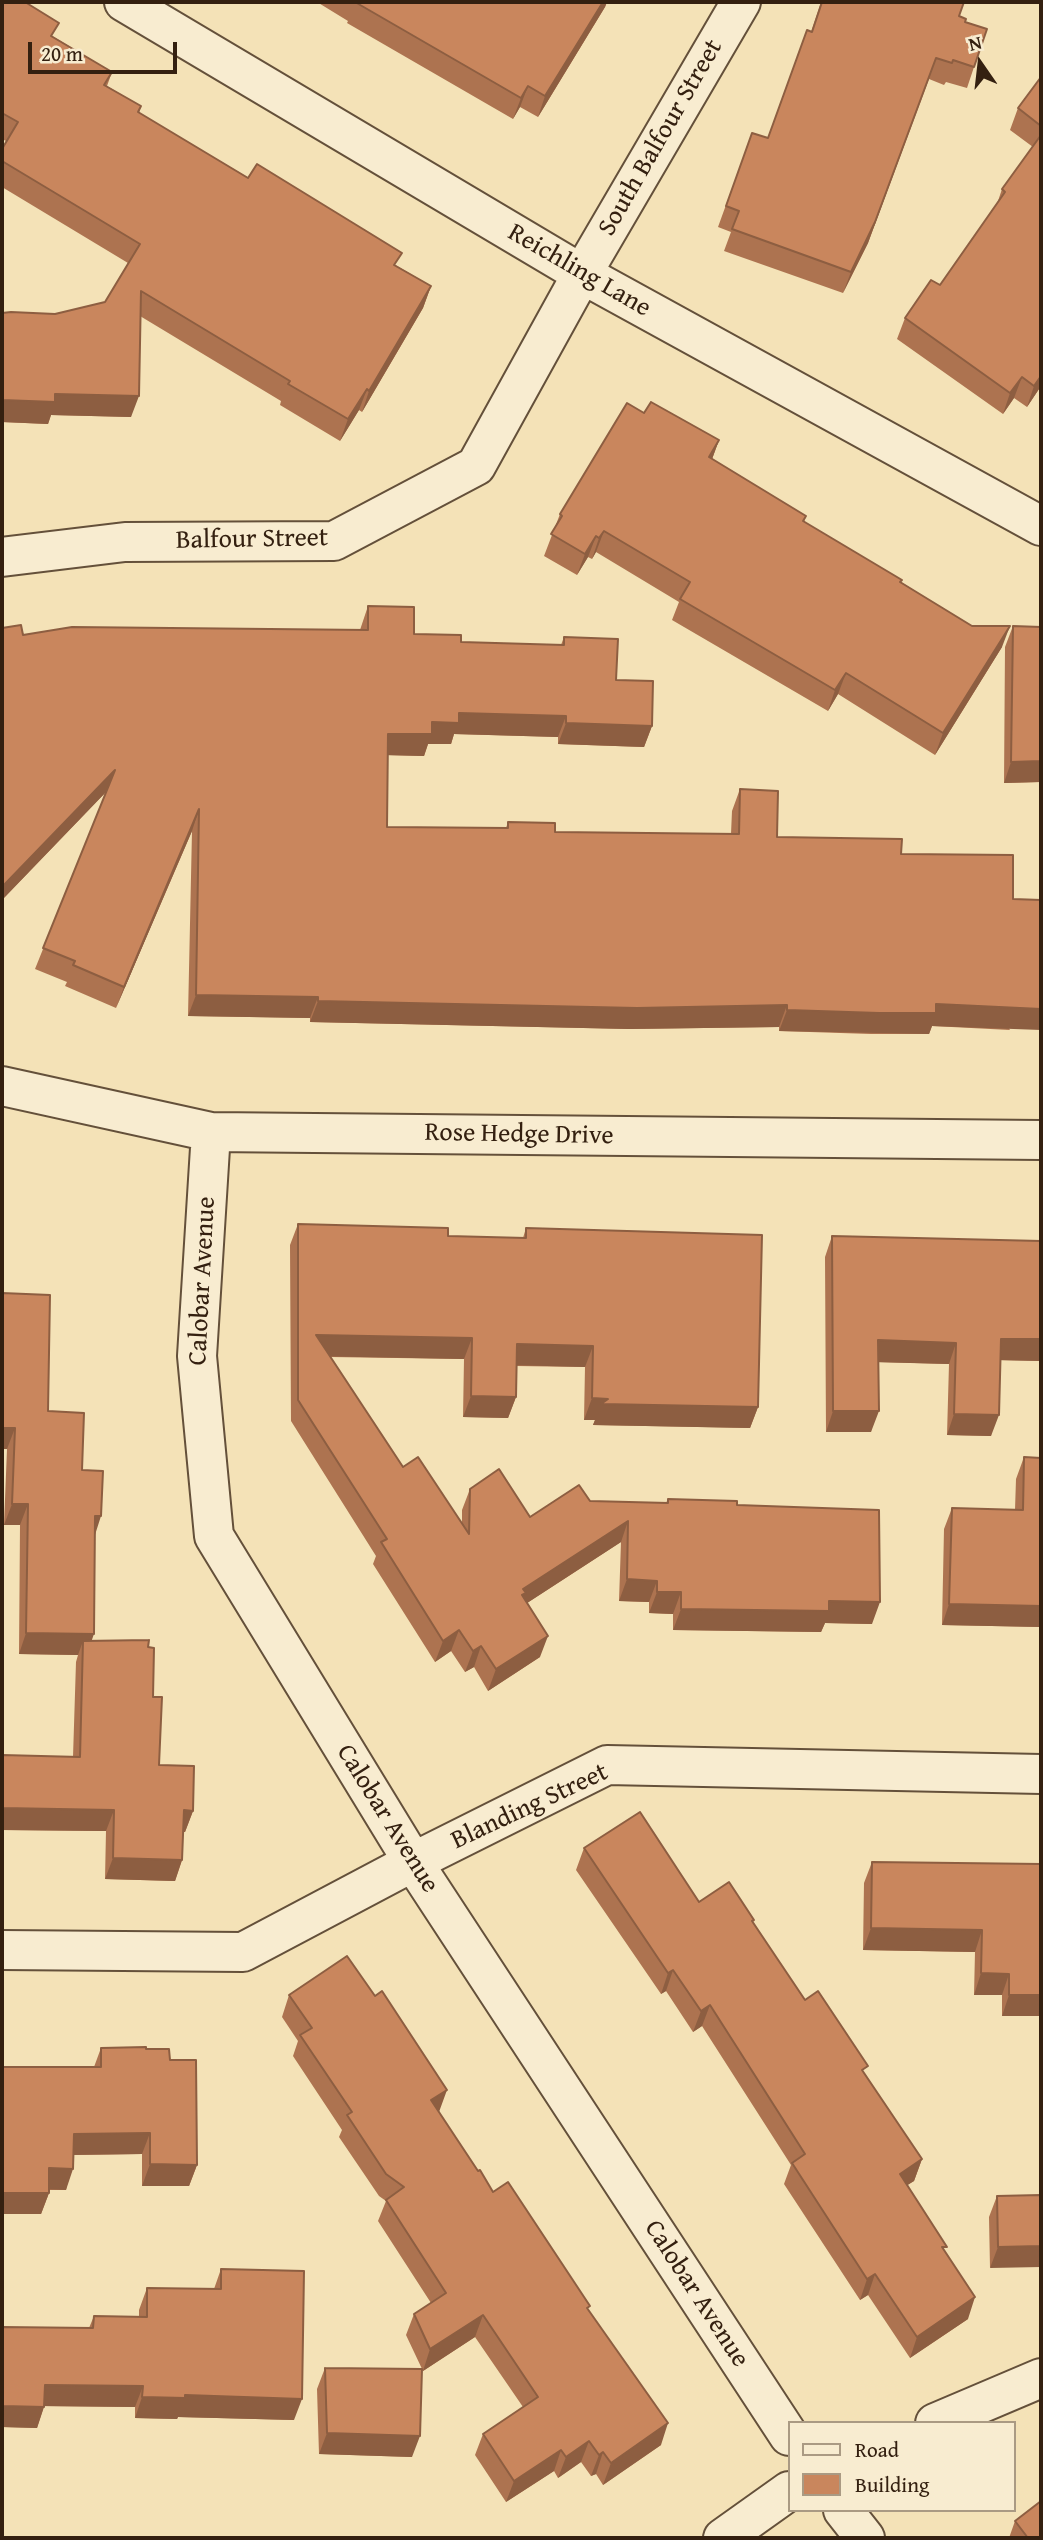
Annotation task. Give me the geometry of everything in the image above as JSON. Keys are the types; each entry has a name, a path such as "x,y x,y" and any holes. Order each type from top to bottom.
{"street":[{"name":"Reichling Lane","path":"124,2 582,274 1041,526"},
{"name":"South Balfour Street","path":"582,274 741,2"},
{"name":"Balfour Street","path":"2,557 125,542 334,541 476,466 582,274"},
{"name":"Rose Hedge Drive","path":"2,1086 211,1132 1041,1140"},
{"name":"Calobar Avenue","path":"211,1132 197,1356 214,1536 413,1862 788,2434"},
{"name":"Blanding Street","path":"2,1950 243,1952 413,1862 607,1765 1041,1774"},
{"path":"940,2421 1041,2378"},
{"path":"723,2538 788,2492"},
{"path":"845,2512 865,2538"}],"building":[{"path":"2,2 25,2 59,23 51,36 112,72 104,85 141,106 138,112 248,178 257,164 402,253 394,265 431,286 369,391 367,389 348,419 141,291 139,396 55,394 55,402 2,400 2,313 55,314 105,302 140,244 2,161 2,149 18,122 2,113"},
{"path":"355,2 603,2 545,96 528,86 521,98"},
{"path":"822,2 964,2 959,16 966,19 965,22 987,29 974,67 936,58 875,222 851,272 732,229 739,211 726,206 752,133 768,138 807,30 812,32"},
{"path":"1041,77 1041,126 1018,108"},
{"path":"1041,135 1041,376 1034,386 1022,377 1010,393 905,318 931,280 940,285 1005,192 1002,189"},
{"path":"651,402 719,440 709,457 806,516 803,521 902,580 900,582 972,626 1010,626 943,733 846,673 835,690 680,599 690,582 604,531 599,538 596,536 585,554 551,534 562,516 560,514 627,403 644,413"},
{"path":"368,606 414,607 414,634 461,635 461,642 564,645 564,637 618,639 616,680 653,681 652,726 566,723 566,716 459,713 459,723 432,722 432,734 388,734 387,827 508,828 508,822 555,823 555,832 739,834 740,789 778,791 777,837 902,839 901,854 1013,855 1013,899 1041,900 1041,1009 936,1004 936,1013 879,1013 787,1010 787,1005 637,1008 318,1001 318,997 196,995 199,809 124,987 73,965 75,961 43,948 115,770 2,887 2,628 21,625 23,635 72,627 368,630"},
{"path":"1013,626 1041,627 1041,761 1011,762"},
{"path":"298,1224 448,1228 448,1236 526,1238 526,1228 762,1235 758,1407 601,1404 608,1399 592,1398 593,1346 517,1344 516,1397 471,1396 472,1338 316,1335 403,1467 418,1457 469,1534 470,1489 499,1469 530,1517 579,1485 590,1501 737,1501 737,1505 879,1510 880,1602 829,1601 829,1611 681,1609 681,1592 657,1592 657,1581 627,1579 628,1521 523,1589 526,1593 522,1595 548,1636 496,1669 481,1646 473,1651 459,1630 443,1641 381,1542 387,1539 298,1400"},
{"path":"832,1236 1041,1241 1041,1339 1001,1339 999,1415 954,1414 956,1343 878,1340 879,1411 833,1411"},
{"path":"2,1293 50,1295 48,1411 84,1413 82,1470 103,1471 101,1516 95,1516 94,1634 26,1633 28,1504 12,1504 15,1428 2,1428"},
{"path":"1024,1457 1041,1458 1041,1606 949,1604 952,1508 1023,1510"},
{"path":"149,1640 148,1647 154,1648 153,1697 162,1697 159,1765 194,1766 193,1811 184,1810 182,1860 113,1858 114,1810 2,1808 2,1755 80,1757 83,1641"},
{"path":"640,1812 699,1902 729,1882 805,2000 818,1991 868,2066 862,2070 922,2159 900,2174 947,2247 942,2247 975,2297 917,2337 875,2274 867,2279 792,2163 805,2154 710,2005 701,2011 673,1970 668,1973 584,1848"},
{"path":"872,1862 1041,1864 1041,1995 1009,1995 1009,1974 981,1973 982,1930 871,1928"},
{"path":"347,1956 375,1996 382,1991 447,2090 431,2100 478,2171 480,2170 493,2192 508,2182 590,2306 587,2308 668,2423 611,2463 603,2452 599,2455 589,2441 566,2457 561,2450 514,2481 483,2434 538,2397 483,2315 430,2349 414,2314 446,2293 386,2200 404,2187 386,2174 347,2115 352,2112 300,2035 312,2028 289,1995"},
{"path":"101,2048 169,2049 170,2060 196,2060 197,2165 150,2164 150,2133 74,2134 73,2169 49,2168 49,2193 2,2193 2,2067 101,2067"},
{"path":"1041,2195 1041,2246 998,2247 997,2196"},
{"path":"221,2269 304,2271 302,2399 185,2395 185,2398 142,2397 143,2386 45,2385 44,2407 3,2406 2,2327 93,2328 94,2316 147,2317 147,2288 221,2289"},
{"path":"325,2368 422,2369 420,2436 327,2433"},
{"path":"1041,2501 1041,2538 1028,2538 1015,2521"}]}
